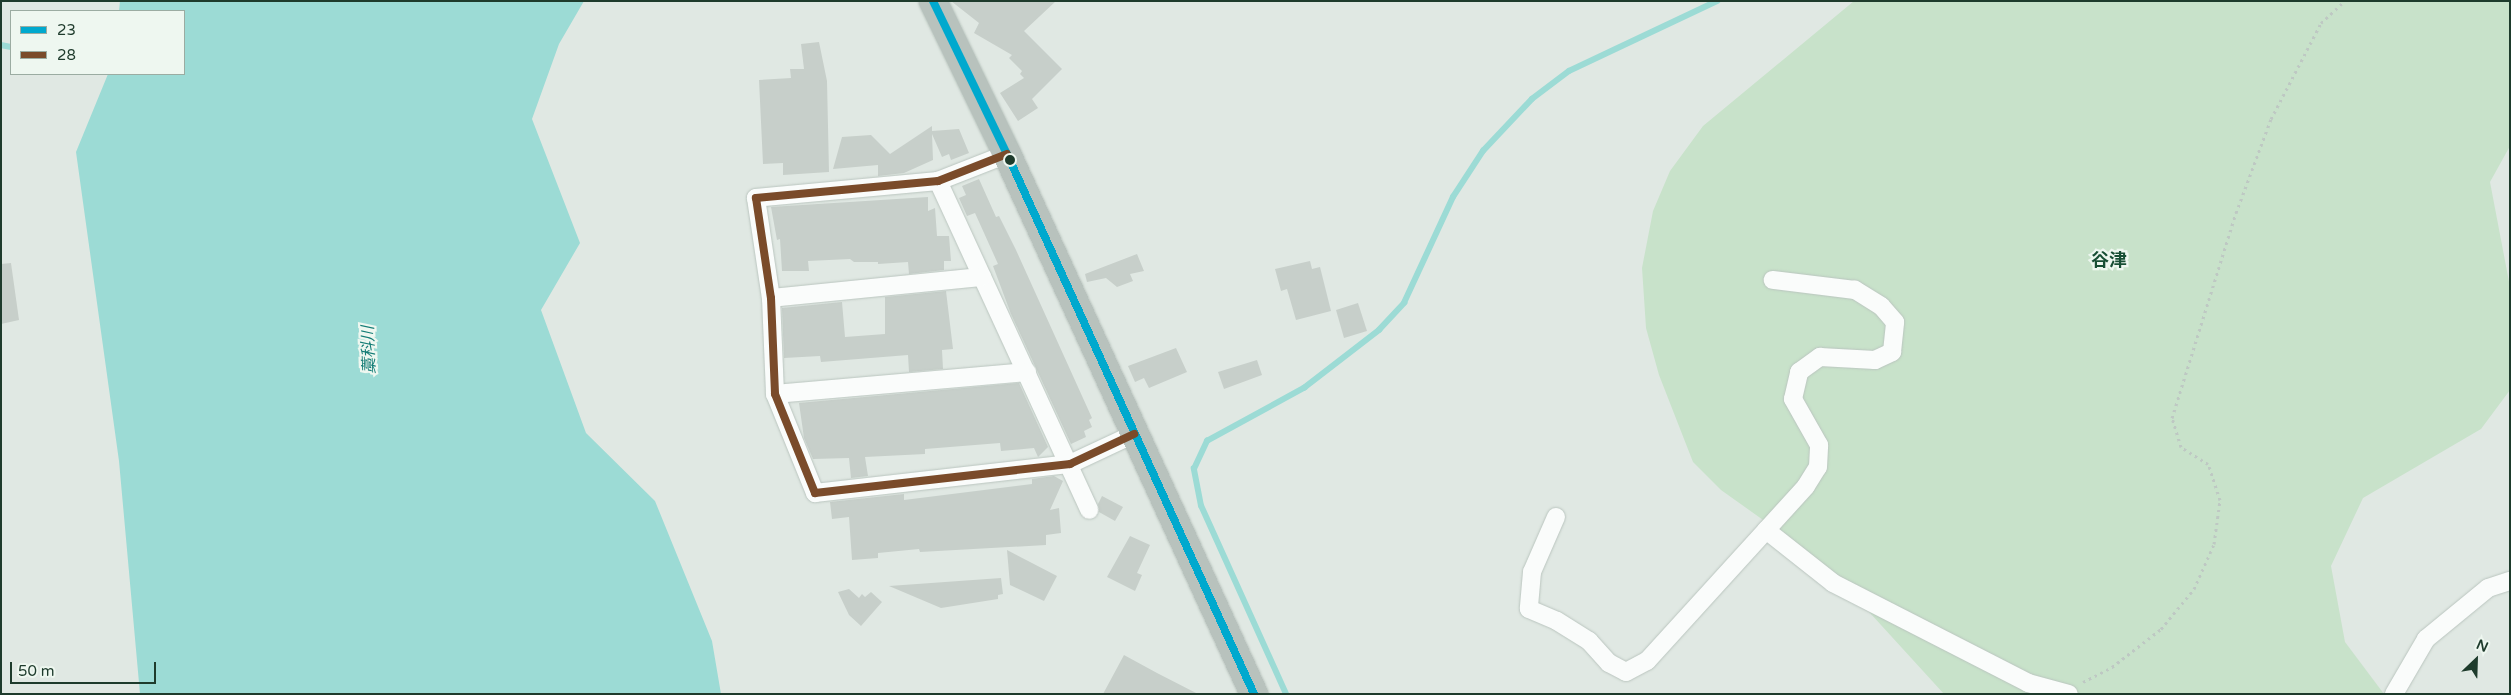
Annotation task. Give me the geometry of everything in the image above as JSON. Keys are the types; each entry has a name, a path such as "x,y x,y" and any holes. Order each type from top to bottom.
{"highway":[{"path":"933,1 1007,154 1254,694"}],"street":[{"path":"1007,154 938,181 756,198 770,298 775,394 815,493 1070,464 1134,434"},
{"path":"938,181 1070,464 1089,510"},
{"path":"770,298 982,277"},
{"path":"1556,517 1532,572 1528,609 1557,621 1589,641 1609,663 1626,672 1647,661 1806,486 1818,467 1819,445 1793,399 1799,372 1820,357 1874,360 1892,352 1895,322 1880,306 1855,290 1773,280"},
{"path":"775,394 1027,372"},
{"path":"1766,530 1834,583 2028,683 2073,691"},
{"path":"2394,694 2426,639 2488,588 2510,581"}],"path":[{"path":"2073,691 2086,678 2112,667 2161,630 2194,589 2214,544 2220,500 2208,464 2181,447 2172,418 2236,213 2271,118 2321,23 2345,1"}],"green space":[{"path":"1854,1 2510,1 2510,146 2490,182 2510,287 2510,390 2481,429 2363,498 2331,566 2345,642 2384,694 1944,694 1860,602 1780,532 1721,490 1693,462 1659,375 1646,328 1642,268 1653,211 1670,171 1703,126"}],"water":[{"name":"藁科川","path":"120,1 584,1 559,44 532,119 580,243 541,310 586,433 655,501 712,641 721,694 140,694 119,461 76,152 108,75 185,75 185,10 119,10"}],"building":[{"path":"951,1 1056,1 1024,31 1062,69 1032,99 1038,108 1018,121 1000,93 1024,78 1020,74 1022,71 1009,58 1012,55 974,33 979,23"},
{"path":"819,42 827,81 829,172 783,175 783,163 763,164 759,80 791,78 790,69 804,69 801,44"},
{"path":"932,126 932,131 959,129 969,153 951,160 949,154 942,157 932,134 933,160 904,173 878,176 878,165 833,169 842,137 871,135 890,154"},
{"path":"979,179 996,217 999,216 1016,250 1092,418 1089,420 1092,427 1084,431 1086,437 1071,444 1011,314 993,266 998,264 975,213 967,216 959,198 966,195 962,186"},
{"path":"928,197 928,211 935,208 937,236 949,236 951,261 944,261 944,270 909,274 908,262 878,264 878,262 854,262 850,259 808,261 809,271 782,271 780,239 777,240 771,207"},
{"path":"1137,254 1144,271 1130,274 1133,281 1117,287 1106,278 1087,282 1085,274"},
{"path":"1310,261 1312,269 1320,267 1331,311 1296,320 1287,289 1281,291 1275,269"},
{"path":"11,263 19,320 1,324 1,264"},
{"path":"946,291 953,349 942,350 943,369 909,372 908,355 821,362 820,356 784,358 782,308 842,302 845,337 885,334 885,297"},
{"path":"1358,303 1367,331 1344,338 1336,310"},
{"path":"1176,348 1187,372 1149,388 1144,378 1135,382 1128,366"},
{"path":"1257,360 1262,375 1224,389 1218,372"},
{"path":"1019,383 1048,447 1038,457 1034,448 1001,451 1000,443 925,449 925,454 865,457 868,476 851,478 849,458 813,459 804,438 799,403"},
{"path":"1054,476 1063,481 1050,510 1059,508 1061,533 1046,535 1046,545 920,552 919,549 878,553 878,558 852,560 849,517 832,519 830,502 904,494 904,500 1032,484 1032,479"},
{"path":"1102,496 1123,507 1115,521 1099,512 1098,504"},
{"path":"1130,536 1150,545 1137,573 1142,575 1135,591 1107,577"},
{"path":"1007,550 1057,576 1044,601 1010,585"},
{"path":"1001,578 1003,594 998,595 998,599 941,608 889,586"},
{"path":"849,589 859,598 862,594 865,597 871,592 882,602 861,626 849,615 838,592"},
{"path":"1124,655 1157,673 1198,694 1103,694"}],"waterway":[{"path":"1286,694 1201,506 1194,469 1207,441 1304,388 1379,330 1404,303 1453,197 1483,151 1532,99 1569,71 1717,1"},
{"path":"1,45 10,47"}],"transit line":[{"name":"23","path":"933,1 1007,154 1254,694"},
{"name":"28","path":"1007,154 938,181 756,198 771,298 775,394 815,493 1070,464 1134,434"}],"district":[{"name":"谷津","path":"2109,260"}]}
